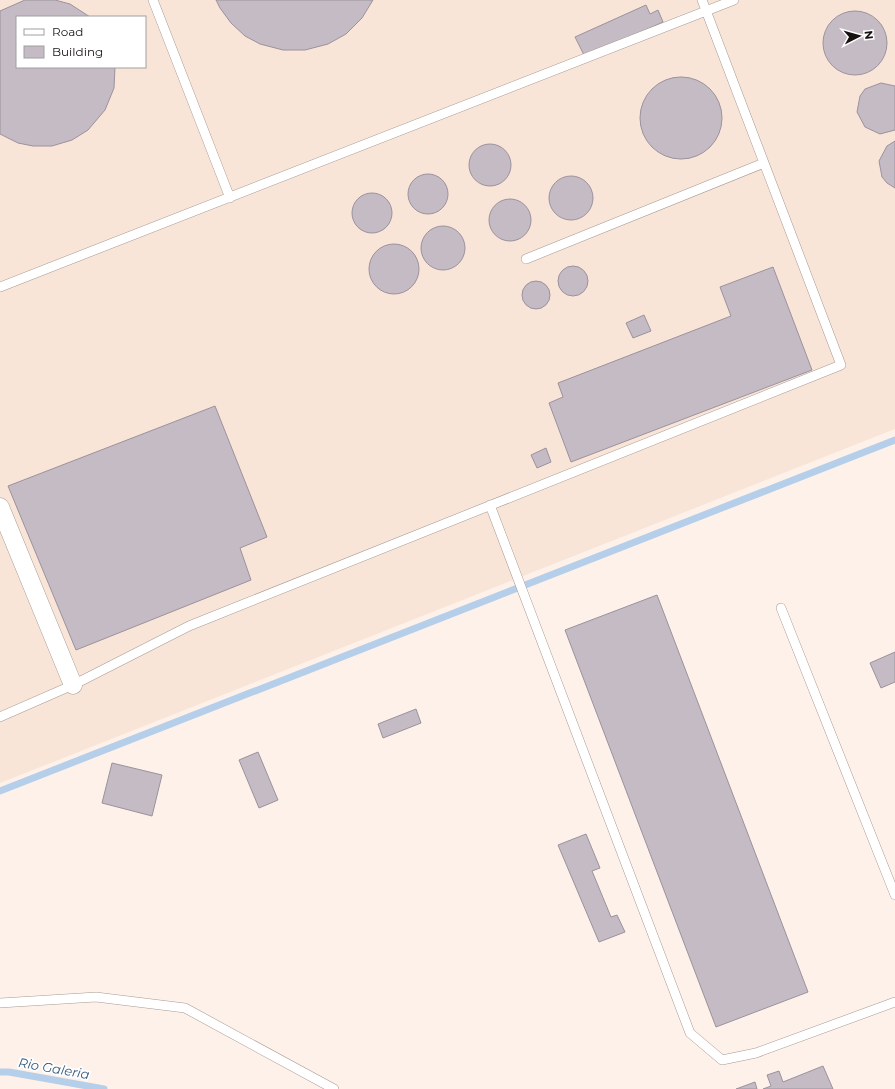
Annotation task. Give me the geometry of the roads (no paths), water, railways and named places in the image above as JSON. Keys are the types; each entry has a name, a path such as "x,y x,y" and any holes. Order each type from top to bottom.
{"street":[{"path":"0,507 74,685"}],"lane":[{"path":"153,0 230,198"},
{"path":"0,717 74,685 189,626 841,365 702,0"},
{"path":"0,287 734,0"},
{"path":"526,260 764,163"},
{"path":"490,505 535,620 690,1033 722,1060 756,1053 895,1002"},
{"path":"781,608 895,895"},
{"path":"0,1003 96,997 185,1008 334,1089"}],"waterway":[{"path":"0,791 895,440"},
{"name":"Rio Galeria","path":"0,1072 9,1072 104,1089"}]}
